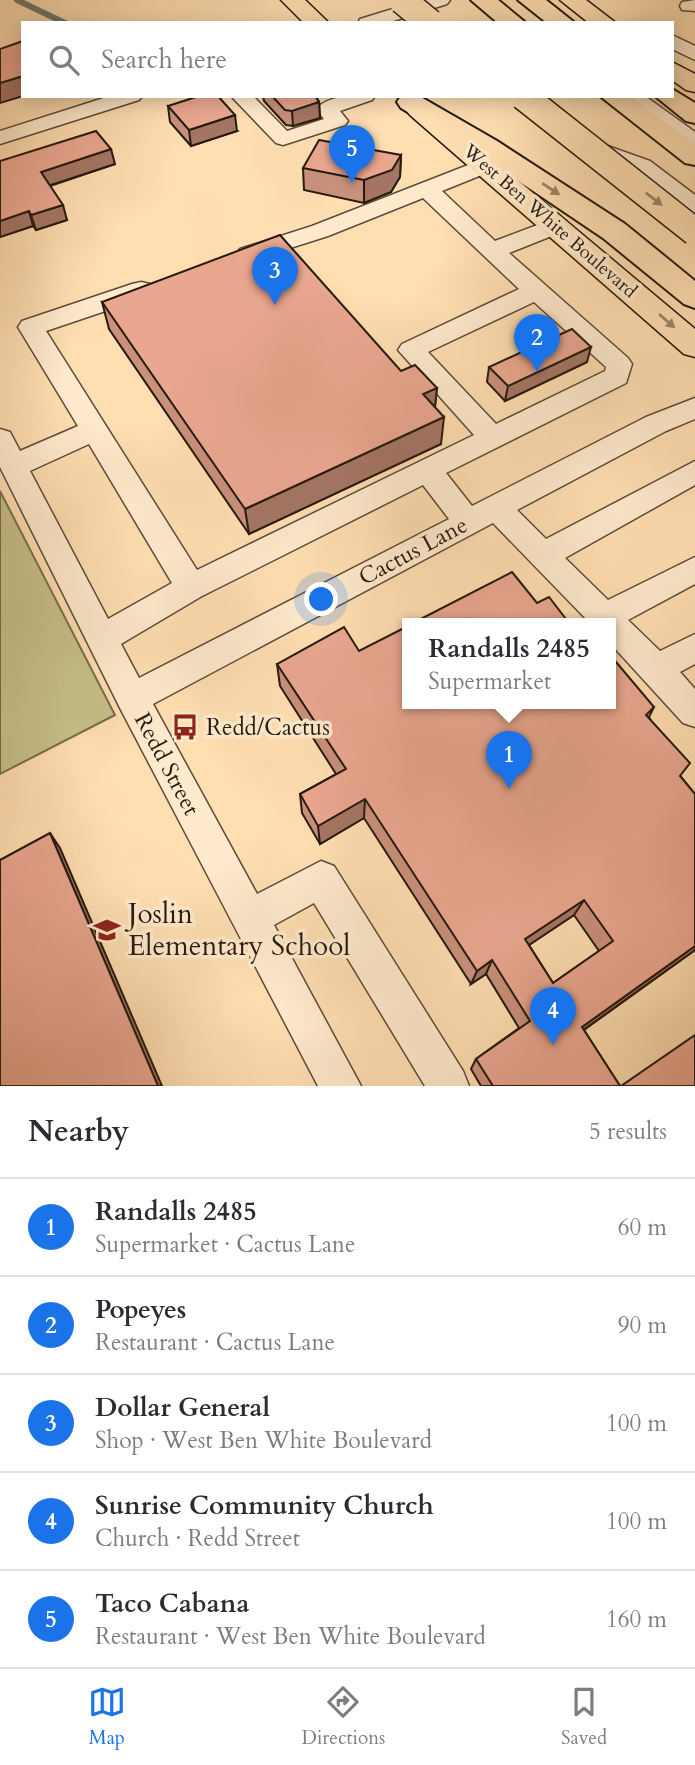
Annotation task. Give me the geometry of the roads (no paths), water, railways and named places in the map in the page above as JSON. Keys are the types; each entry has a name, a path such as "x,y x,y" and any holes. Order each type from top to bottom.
{"highway":[{"path":"402,0 428,21"},
{"path":"483,0 511,21"},
{"path":"530,0 560,21"},
{"path":"526,98 695,232"},
{"path":"616,98 695,157"},
{"path":"671,98 695,115"},
{"path":"406,99 487,147 614,231 695,297"}],"main road":[{"path":"292,0 316,21"},
{"path":"571,0 601,21"},
{"path":"674,70 695,85"},
{"name":"West Ben White Boulevard","path":"406,99 695,346"}],"street":[{"path":"373,21 441,0"},
{"path":"674,42 695,54"},
{"path":"0,138 89,102 118,98"},
{"path":"243,98 283,139 338,121 326,109 359,98"},
{"path":"511,98 552,131 642,166 695,206"},
{"path":"634,98 695,142"},
{"path":"228,261 320,231 486,165"},
{"path":"102,639 191,587 428,471 491,436 617,376 619,364 427,189"},
{"path":"492,251 556,226"},
{"path":"162,283 31,327 191,587"},
{"path":"491,436 411,350 537,290"},
{"name":"Cactus Lane","path":"132,698 656,424 695,408"},
{"path":"7,453 94,430"},
{"name":"Redd Street","path":"7,453 132,698 340,1086"},
{"path":"428,471 468,522"},
{"path":"544,555 695,472"},
{"path":"496,508 605,617 695,569"},
{"path":"616,628 695,712"},
{"path":"656,669 695,648"},
{"path":"250,918 321,879 448,1086"}],"waterway":[{"path":"17,0 61,21"}],"place":[{"name":"Taco Cabana","path":"352,183"},
{"name":"Dollar General","path":"275,305"},
{"name":"Popeyes","path":"537,372"},
{"name":"Redd/Cactus","path":"185,727"},
{"name":"Randalls 2485","path":"509,789"},
{"name":"Joslin Elementary School","path":"107,930"},
{"name":"Sunrise Community Church","path":"553,1045"}]}
